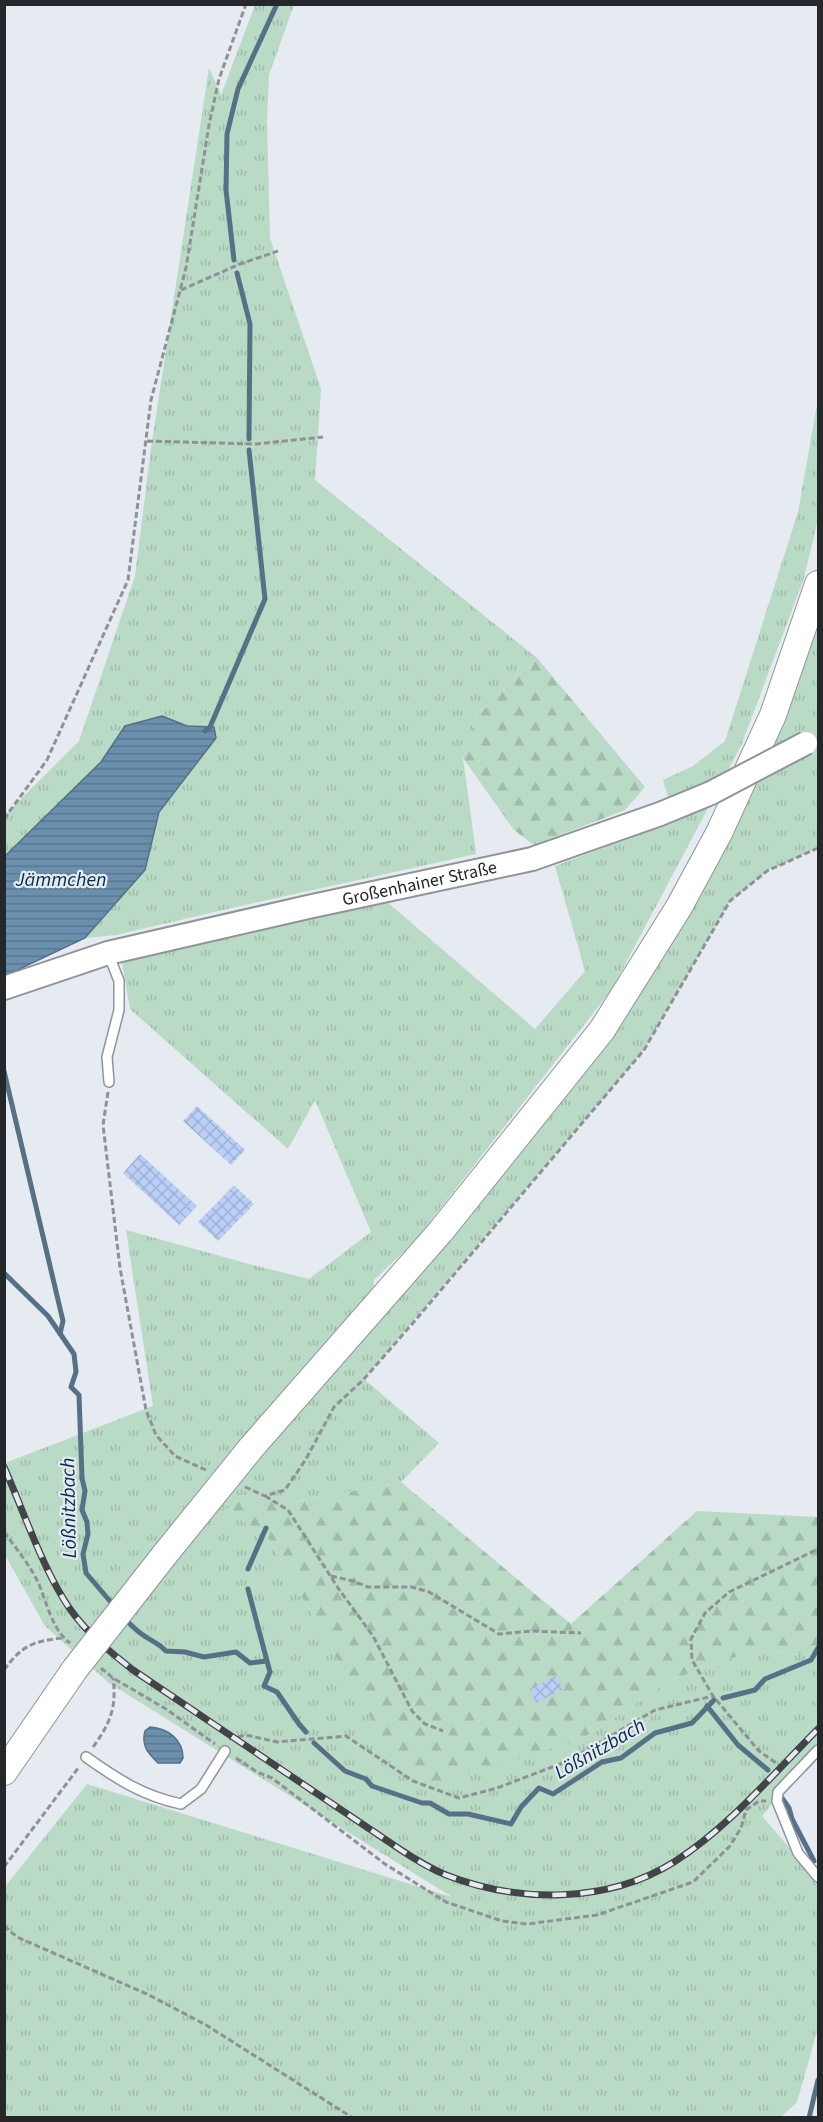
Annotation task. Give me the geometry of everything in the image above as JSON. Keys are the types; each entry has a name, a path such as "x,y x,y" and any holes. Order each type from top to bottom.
{"main road":[{"path":"4,1772 75,1669 166,1552 251,1448 441,1231 602,1030 679,907 719,833 773,715 819,584"}],"street":[{"name":"Großenhainer Straße","path":"4,988 108,953 532,859 660,814 711,793 812,739"}],"lane":[{"path":"108,953 119,981 119,1010 107,1057 109,1082"},
{"path":"819,1750 778,1792 777,1800 798,1853 819,1877"},
{"path":"86,1757 119,1781 158,1799 181,1804 201,1789 225,1751"}],"path":[{"path":"4,819 47,760 128,580 151,400 181,290 219,79 246,4"},
{"path":"181,290 278,251"},
{"path":"147,441 256,444 323,437"},
{"path":"265,1496 285,1490 306,1459 334,1407 364,1379 385,1355 644,1050 730,902 767,871 819,848"},
{"path":"109,1082 103,1125 104,1136 120,1268 146,1410 156,1435 175,1456 215,1474"},
{"path":"235,1483 265,1496 288,1510 330,1576 373,1636 412,1711 425,1724 443,1731"},
{"path":"4,1532 35,1578 63,1638 39,1640 26,1646 4,1670"},
{"path":"793,1777 778,1763 759,1751 713,1696 692,1660 691,1639 705,1613 729,1592 819,1549"},
{"path":"330,1576 368,1587 412,1587 429,1592 500,1634 532,1631 581,1633"},
{"path":"4,1867 103,1733 114,1707 113,1678 166,1709 216,1744 246,1735 277,1742 346,1736 413,1781 459,1798 497,1788 568,1761 655,1710 713,1696"},
{"path":"225,1751 257,1772 272,1778 385,1864 446,1902 502,1921 527,1924 597,1915 693,1882 730,1846 741,1828 746,1810 759,1801 777,1800"},
{"path":"4,1926 17,1937 148,1995 206,2025 353,2118"}],"green space":[{"path":"255,5 294,5 269,75 267,121 270,238 321,389 315,480 537,658 477,714 463,758 476,854 116,935 85,938 145,870 159,812 216,738 214,727 187,726 162,716 125,726 101,762 5,856 5,815 79,741 135,576 151,448 209,68 221,95"},
{"path":"818,399 818,520 803,581 741,746 612,989 414,1242 374,1280 369,1327 683,918 818,618 818,848 767,871 730,901 644,1050 364,1379 439,1443 401,1482 295,1502 239,1495 266,1534 387,1747 582,1739 673,1679 753,1651 818,1655 818,1753 797,1773 762,1816 818,1881 818,2028 797,2102 780,2118 5,2117 4,1888 87,1784 452,1897 109,1683 45,1626 5,1555 5,1463 153,1406 126,1230 309,1279 371,1232 315,1100 288,1149 130,1009 122,962 386,901 535,1029 585,971 555,866 675,821 663,780 693,766 725,741 798,512"},
{"path":"537,658 645,787 625,810 534,845 514,830 463,758 477,714"},
{"path":"401,1482 571,1624 697,1511 818,1517 818,1655 753,1651 673,1679 582,1739 434,1784 387,1747 266,1534 224,1512 239,1495 295,1502"}],"water":[{"name":"Jämmchen","path":"162,716 187,726 214,727 216,738 159,812 145,870 85,938 5,974 5,856 101,762 125,726"},
{"path":"150,1727 163,1730 173,1736 182,1752 183,1758 180,1763 158,1763 151,1756 144,1741 145,1731"}],"building":[{"path":"197,1106 245,1150 231,1165 183,1121"},
{"path":"140,1154 197,1206 179,1225 123,1173"},
{"path":"234,1185 254,1204 218,1241 198,1222"},
{"path":"556,1676 563,1689 536,1703 530,1689"}],"waterway":[{"path":"234,260 226,190 227,134 238,89 277,4"},
{"path":"237,273 250,324 249,439"},
{"path":"205,731 210,727 265,599 249,450"},
{"path":"4,1071 63,1321 60,1334"},
{"name":"Lößnitzbach","path":"4,1273 48,1316 74,1354 76,1372 71,1387 79,1395 82,1478 85,1491 82,1510 87,1522 88,1534 83,1554 86,1573 115,1607"},
{"path":"248,1569 266,1528"},
{"path":"248,1589 267,1661"},
{"name":"Lößnitzbach","path":"123,1617 140,1633 166,1651 185,1652 204,1657 236,1652 250,1663 267,1661 270,1672 264,1686 277,1692 306,1732"},
{"name":"Lößnitzbach","path":"723,1698 755,1690 765,1679 811,1660 818,1648"},
{"name":"Lößnitzbach","path":"314,1743 345,1771 366,1779 372,1786 422,1803 430,1803 449,1814 468,1814 511,1824 521,1807 539,1788 553,1794 602,1762 621,1758 655,1733 692,1723 714,1700"},
{"path":"707,1706 738,1745 768,1770"},
{"path":"782,1798 814,1861"},
{"path":"809,2118 818,2080"}],"railway":[{"path":"4,1467 60,1594 77,1618 107,1649 133,1670 409,1855 446,1875 503,1891 562,1895 620,1886 648,1876 674,1862 713,1833 750,1799 818,1729"}]}
